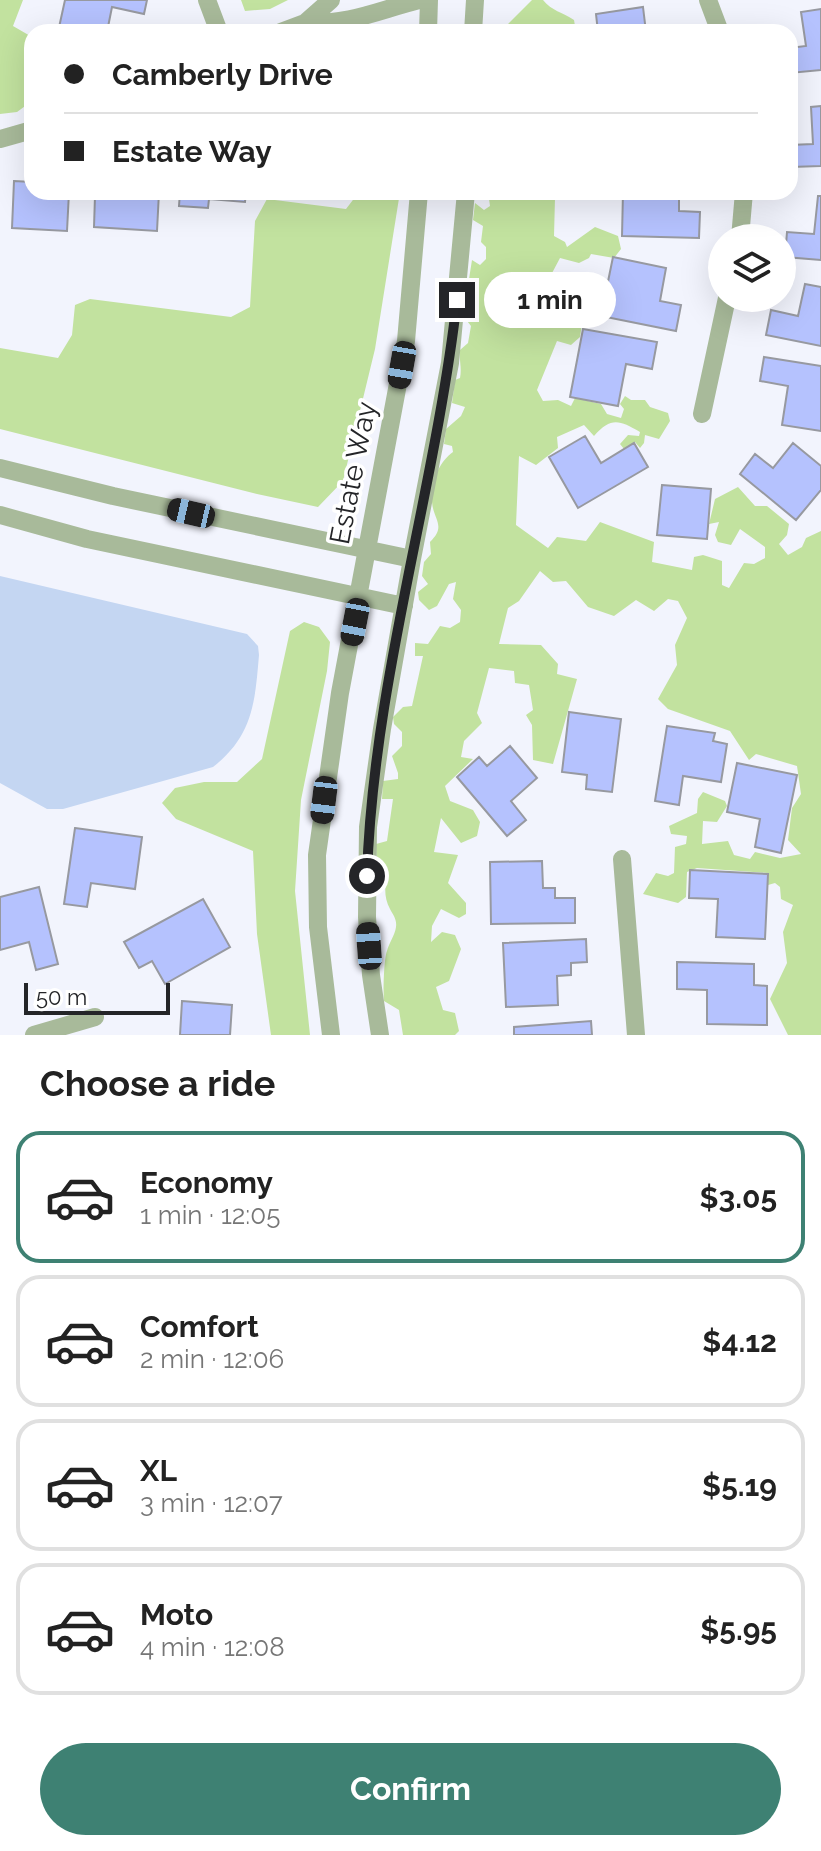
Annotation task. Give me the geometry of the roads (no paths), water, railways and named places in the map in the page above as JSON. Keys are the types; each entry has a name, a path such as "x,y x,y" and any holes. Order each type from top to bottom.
{"street":[{"path":"207,0 216,24"},
{"path":"305,23 331,0"},
{"path":"305,23 330,24 364,18 419,0"},
{"path":"428,24 429,0"},
{"path":"474,24 475,0"},
{"path":"708,0 717,24"},
{"path":"0,139 24,132"},
{"name":"Estate Way","path":"331,1035 318,927 317,855 327,773 406,341 418,200"},
{"path":"380,1035 367,917 368,827 407,585 450,363 465,200"},
{"path":"741,224 743,200"},
{"path":"702,414 724,312"},
{"path":"0,468 113,496 412,559"},
{"path":"0,515 87,539 404,606"},
{"path":"622,859 636,1035"},
{"path":"34,1035 95,1017"}],"water":[{"path":"0,576 247,634 258,646 258,672 250,717 236,743 213,767 63,809 47,809 0,783"}]}
